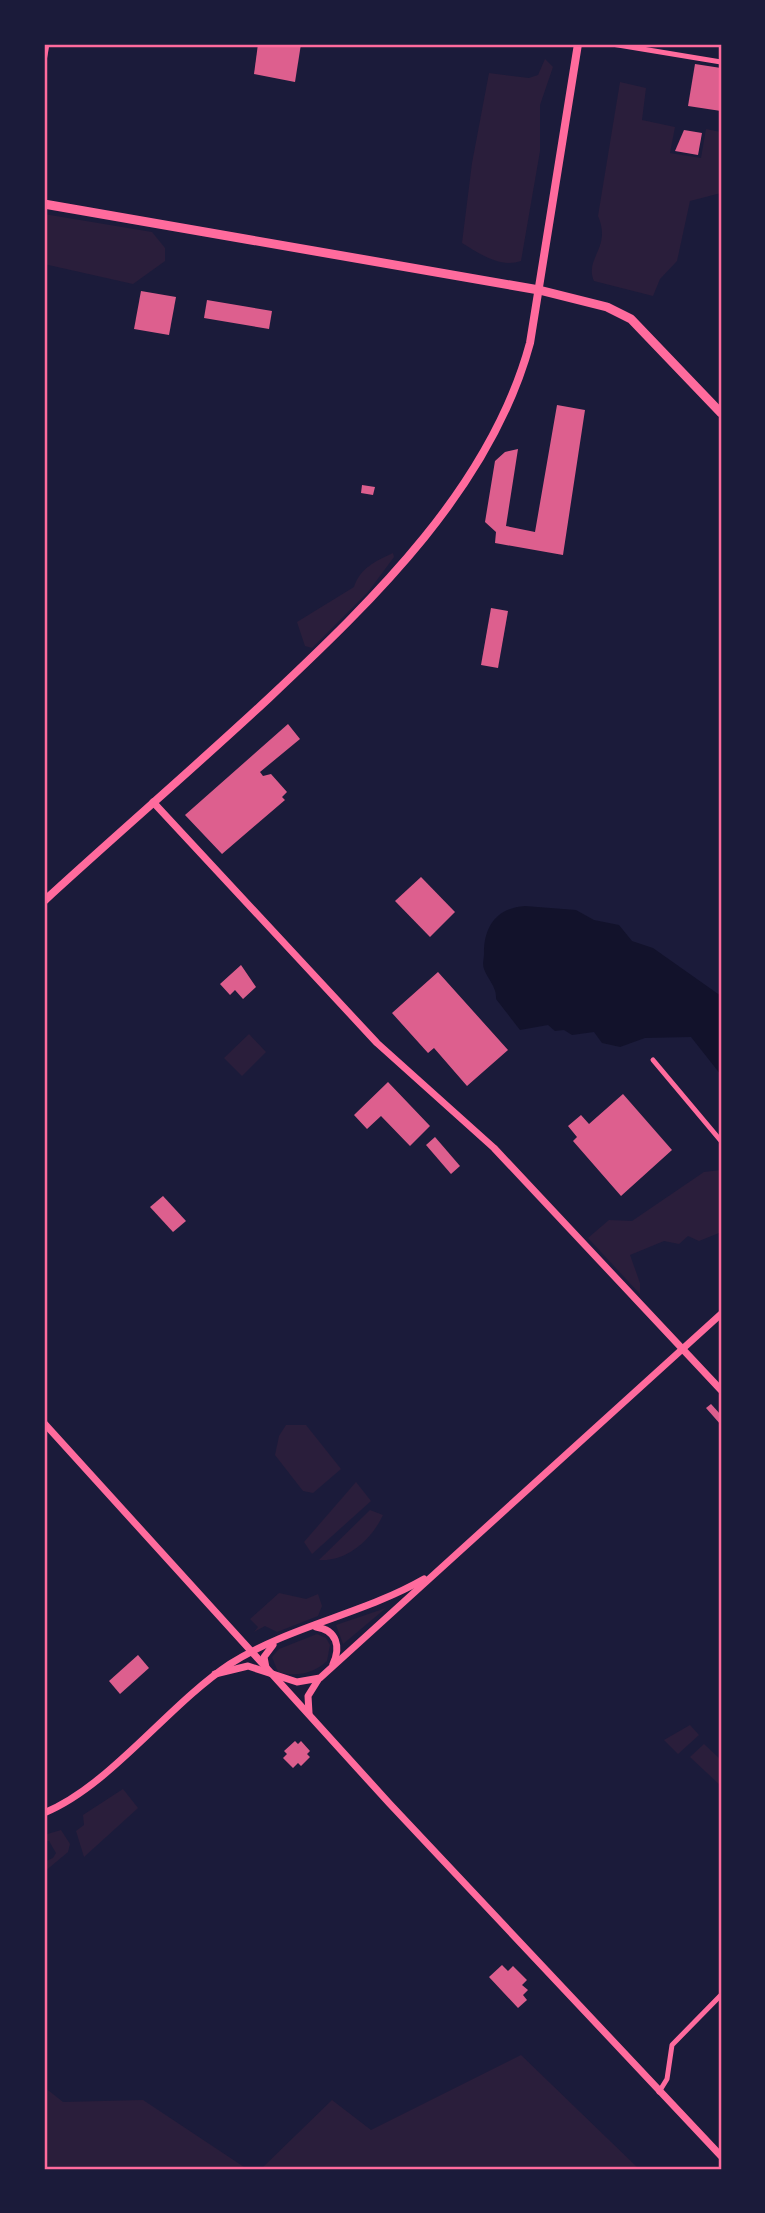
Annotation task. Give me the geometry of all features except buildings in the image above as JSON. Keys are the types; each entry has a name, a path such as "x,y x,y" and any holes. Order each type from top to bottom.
{"main road":[{"path":"44,901 331,640 372,598 425,536 478,459 505,410 523,367 539,290 578,44"},
{"path":"44,204 539,290 607,306 631,319 721,413"}],"street":[{"path":"44,61 47,44"},
{"path":"612,44 721,62"},
{"path":"153,802 377,1043 494,1148 721,1390"},
{"path":"653,1060 721,1141"},
{"path":"215,1675 240,1666 297,1682 323,1675 721,1314"},
{"path":"44,1423 315,1723 721,2157"},
{"path":"44,1813 76,1796 215,1675 251,1652 388,1598 434,1573"},
{"path":"313,1626 327,1629 337,1641 335,1659 311,1689 307,1702 315,1723"},
{"path":"269,1672 265,1665 266,1653 281,1639"},
{"path":"659,2092 667,2079 672,2045 721,1995"}],"shaded area":[{"path":"545,59 553,67 540,105 540,151 521,261 505,263 462,243 472,163 489,73 529,78 538,75"},
{"path":"620,82 646,88 642,120 675,127 670,153 701,158 706,129 721,132 721,193 690,201 677,261 660,279 653,296 594,281 592,273 602,236 598,216"},
{"path":"44,214 152,232 165,248 165,261 133,284 44,264"},
{"path":"393,553 394,557 368,592 312,648 305,646 297,622 354,587 364,570"},
{"path":"525,906 576,910 594,920 619,925 632,941 653,948 721,996 721,1075 691,1037 645,1038 620,1047 602,1043 594,1032 572,1035 564,1030 555,1031 548,1025 520,1030 496,999 483,963 486,935 494,920 507,910"},
{"path":"249,1034 266,1052 242,1076 224,1058"},
{"path":"721,1170 721,1239 719,1241 719,1233 699,1241 688,1236 679,1244 664,1241 630,1255 640,1283 640,1294 588,1238 609,1220 632,1221 704,1172"},
{"path":"286,1425 306,1425 341,1469 313,1493 303,1491 275,1455 279,1436"},
{"path":"356,1482 371,1501 312,1554 304,1542"},
{"path":"370,1510 383,1515 365,1540 349,1553 329,1560 319,1560"},
{"path":"279,1593 306,1599 318,1594 322,1606 318,1616 277,1632 265,1626 254,1632 258,1627 250,1619"},
{"path":"386,1608 343,1644 336,1625"},
{"path":"317,1634 326,1638 330,1645 327,1661 304,1673 278,1672 272,1657 279,1649"},
{"path":"690,1725 699,1735 678,1754 664,1740"},
{"path":"704,1744 721,1760 721,1786 690,1757"},
{"path":"123,1789 138,1808 84,1857 76,1831 84,1825 83,1815"},
{"path":"61,1830 70,1844 68,1852 44,1872 44,1862 53,1858 56,1853 49,1841 44,1841 44,1835"},
{"path":"521,2055 639,2169 261,2169 332,2100 371,2130"},
{"path":"44,2087 63,2102 143,2100 247,2169 44,2169"}]}
